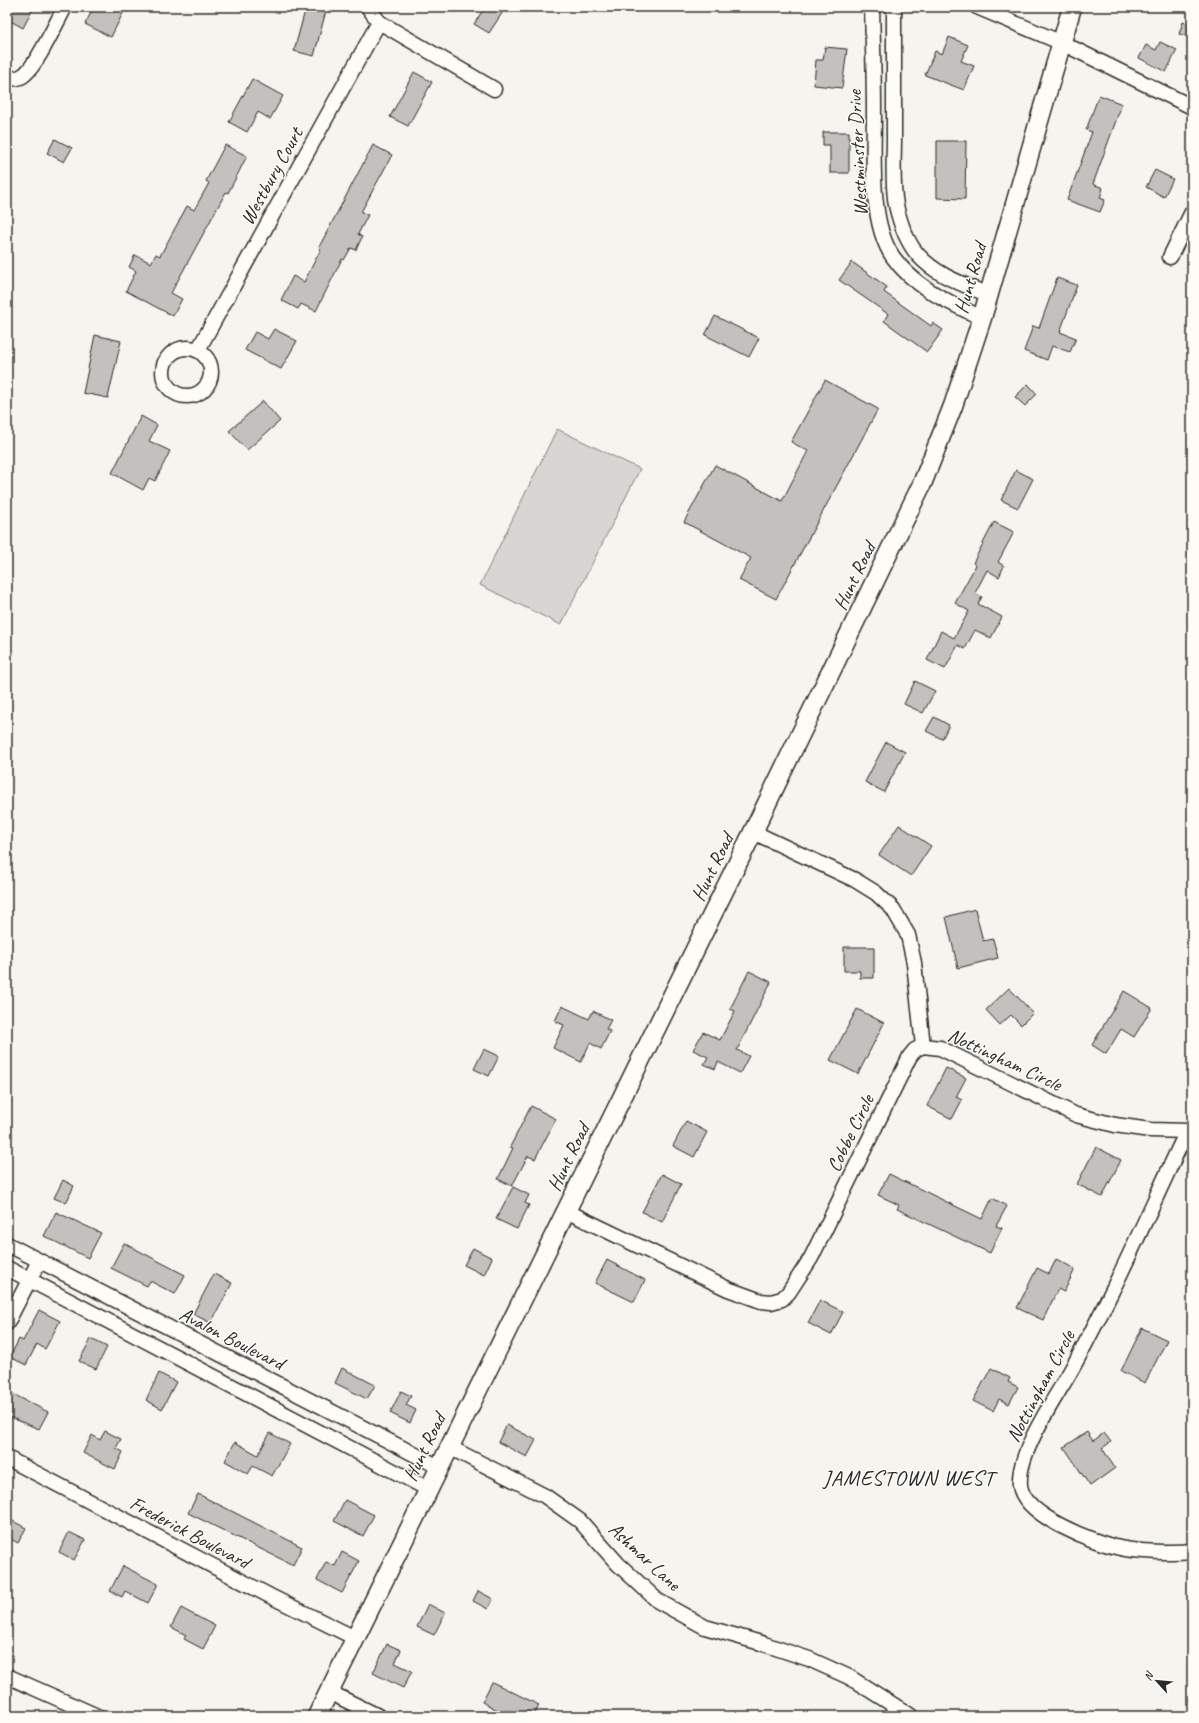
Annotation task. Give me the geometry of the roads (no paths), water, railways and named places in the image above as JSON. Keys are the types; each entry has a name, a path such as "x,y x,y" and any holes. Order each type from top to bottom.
{"street":[{"path":"12,78 24,75 32,66 65,7"},
{"path":"368,7 379,22 494,89"},
{"name":"Westminster Drive","path":"872,7 875,195 883,237 892,256 908,275 939,298 982,318"},
{"name":"Westminster Drive","path":"894,7 894,175 896,204 900,222 907,240 931,268 945,276 989,295"},
{"path":"977,7 1062,43 1192,107"},
{"name":"Hunt Road","path":"317,1716 753,832 922,484 953,406 982,318 1072,7"},
{"name":"Westbury Court","path":"198,350 379,22"},
{"path":"1170,257 1192,212"},
{"path":"753,832 855,880 876,893 893,909 908,935 914,963 924,1046"},
{"name":"Nottingham Circle","path":"924,1046 940,1048 1076,1115 1115,1125 1150,1130 1189,1132 1074,1365 1034,1433 1022,1466 1020,1485 1024,1499 1031,1506 1067,1530 1120,1548 1142,1550 1192,1550"},
{"name":"Cobbe Circle","path":"566,1210 728,1288 760,1301 771,1302 782,1299 789,1292 811,1258 910,1056 915,1050 924,1046"},
{"name":"Avalon Boulevard","path":"7,1244 439,1467"},
{"path":"7,1323 39,1261"},
{"path":"7,1268 428,1489"},
{"name":"Ashmar Lane","path":"449,1447 545,1496 580,1521 618,1564 658,1601 705,1627 809,1659 849,1676 911,1716"},
{"name":"Frederick Boulevard","path":"7,1458 270,1596 355,1638"},
{"path":"7,1676 97,1716"},
{"path":"329,1692 378,1716"}],"district":[{"name":"JAMESTOWN WEST","path":"909,1477"}]}
